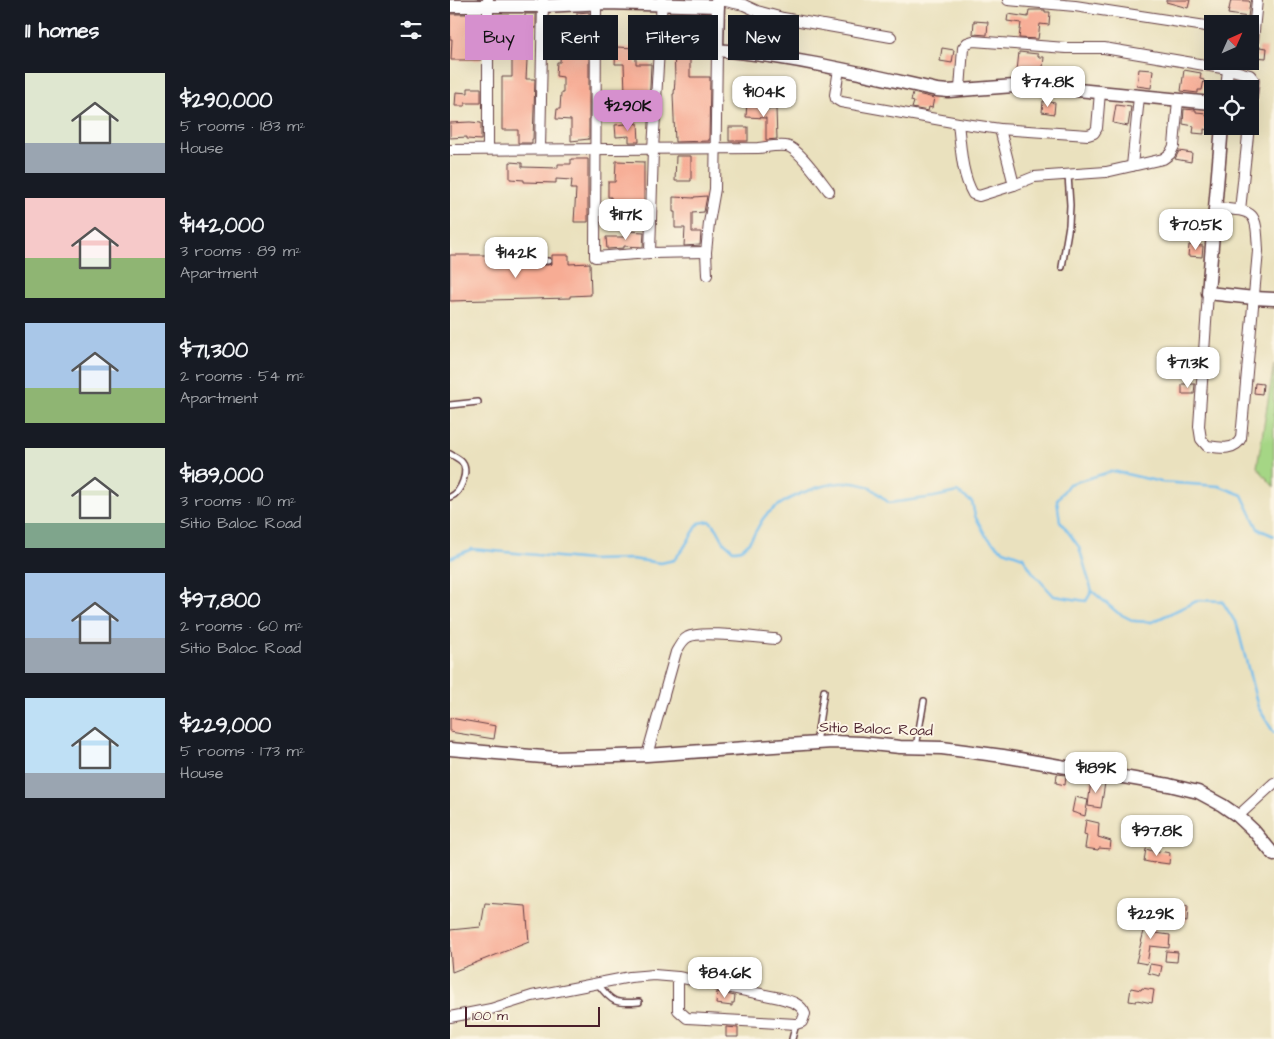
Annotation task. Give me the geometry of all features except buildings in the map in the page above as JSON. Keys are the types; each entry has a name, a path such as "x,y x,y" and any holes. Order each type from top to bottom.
{"street":[{"path":"1008,0 1075,6 1204,26"},
{"path":"1255,15 1257,0"},
{"path":"601,2 596,149 595,257 650,253 706,252"},
{"path":"650,253 653,149 662,2"},
{"path":"718,44 725,2"},
{"path":"450,6 488,3 725,2 783,18 891,37"},
{"path":"488,3 488,149"},
{"path":"540,149 543,3"},
{"path":"960,90 963,48 967,43 973,41 1066,48 1104,48 1204,65"},
{"path":"718,50 839,68 937,90 1026,85 1204,102"},
{"path":"707,275 706,252 715,189 717,60"},
{"path":"839,68 835,95 836,99 841,102 1000,129 1088,135 1094,133 1097,128 1100,92"},
{"path":"1232,70 1250,75 1254,80"},
{"path":"1132,166 1139,96"},
{"path":"958,123 969,187 973,194 979,196 1034,177 1106,172 1163,159 1170,154 1174,146 1178,100"},
{"path":"1000,129 1014,185"},
{"path":"1215,208 1240,210 1250,214 1257,227 1258,252 1241,438 1239,443 1231,448 1207,446 1201,439 1200,426 1208,293 1215,208 1221,135"},
{"path":"1240,210 1248,135"},
{"path":"450,150 758,148 788,146 801,155 829,191"},
{"path":"1208,293 1274,299"},
{"path":"647,755 676,652 682,642 689,636 712,634 775,639"},
{"name":"Sitio Baloc Road","path":"450,749 555,758 647,755 832,742 942,748 1003,756 1169,784 1198,792 1238,816 1254,831 1274,855"},
{"path":"1238,816 1274,783"},
{"path":"450,1017 491,1009 532,996 630,977 654,975 678,977 780,998 793,1002 803,1008 805,1014 802,1022 796,1024 687,1018 678,1010 678,977"}],"lane":[{"path":"1062,267 1069,225 1068,174"},
{"path":"496,259 548,260"},
{"path":"450,405 478,402"},
{"path":"450,454 461,461 465,474 457,492 450,497"},
{"path":"816,743 824,691"},
{"path":"916,747 924,701"},
{"path":"598,984 608,997 615,1001 624,1003 639,1002"},
{"path":"792,1039 796,1024"}],"green space":[{"path":"1274,364 1274,487 1257,467"}],"waterway":[{"path":"1274,536 1258,529 1242,495 1219,486 1161,482 1113,471 1069,484 1057,500 1060,521 1079,547 1092,591 1118,613 1134,621 1152,622 1199,600 1222,601 1237,625 1258,707 1274,733"},
{"path":"450,558 472,549 590,560 631,559 661,563 674,560 699,523 710,521 724,542 733,550 737,550 747,544 763,518 776,507 801,493 831,484 845,483 859,484 871,488 889,503 957,492 972,502 975,516 986,536 1001,549 1023,557 1033,573 1054,596 1086,601 1092,591"}]}
